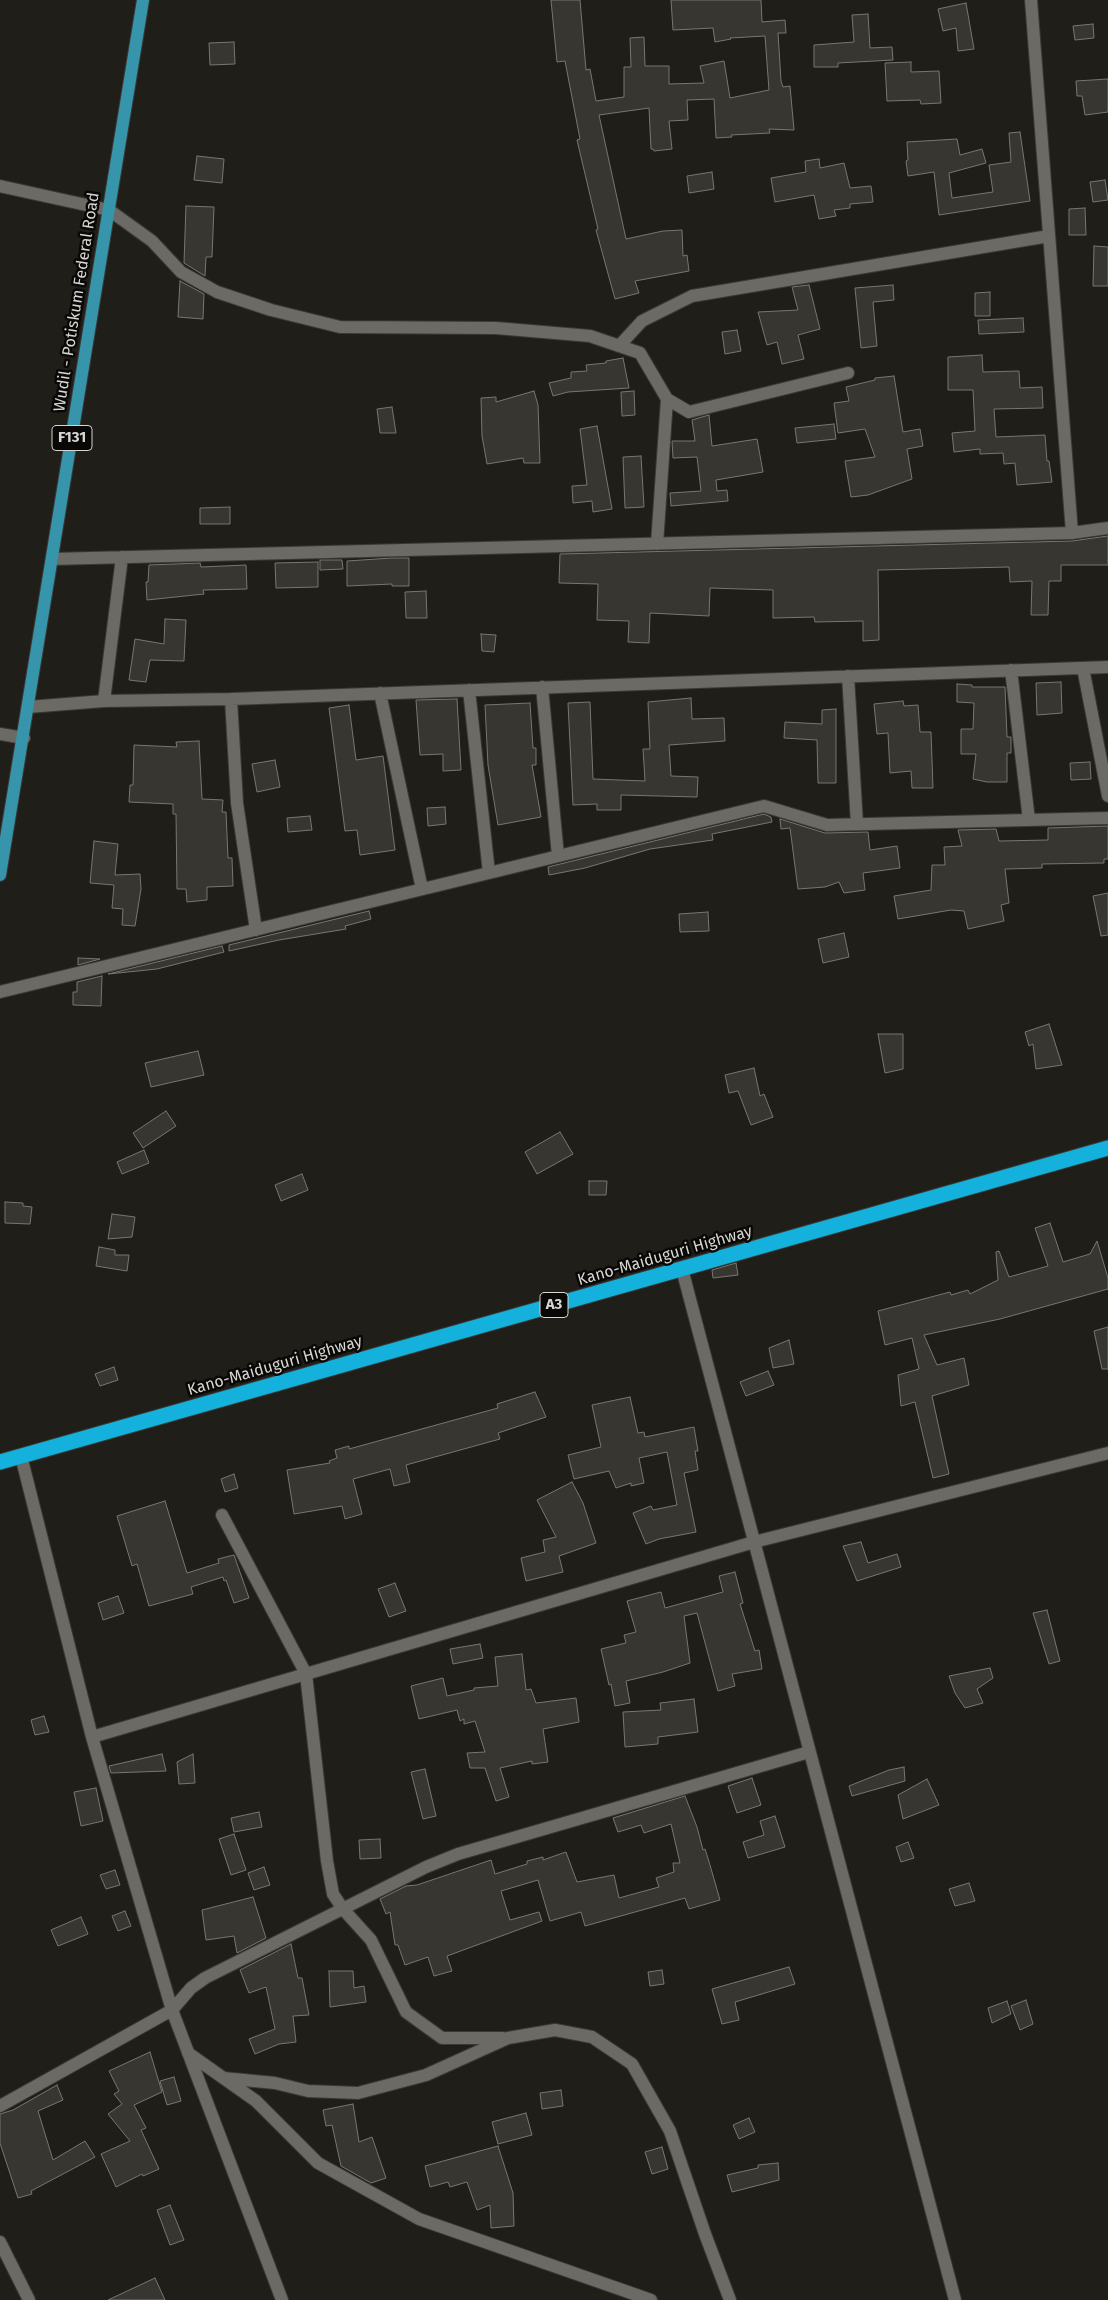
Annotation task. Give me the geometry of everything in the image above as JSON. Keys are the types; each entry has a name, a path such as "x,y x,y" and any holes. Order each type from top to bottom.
{"highway":[{"name":"Kano-Maiduguri Highway","path":"0,1462 1108,1148"}],"main road":[{"name":"Wudil - Potiskum Federal Road","path":"0,875 24,738 143,0"}],"street":[{"path":"1031,0 1072,533"},
{"path":"0,186 109,210 152,241 181,272 216,292 271,310 340,327 496,328 590,336 640,353 667,399 689,412 848,373"},
{"path":"618,346 642,321 692,296 1049,236"},
{"path":"657,544 667,399"},
{"path":"52,559 1072,533 1108,528"},
{"path":"104,701 122,557"},
{"path":"28,707 104,701 380,694 1108,667"},
{"path":"1083,668 1108,796"},
{"path":"1011,670 1029,820"},
{"path":"848,676 857,824"},
{"path":"542,687 558,856"},
{"path":"469,690 489,873"},
{"path":"380,694 422,890"},
{"path":"231,699 237,803 256,930"},
{"path":"0,734 24,738"},
{"path":"0,992 764,806 827,825 1108,818"},
{"path":"682,1269 955,2300"},
{"path":"92,1737 754,1542 1108,1453"},
{"path":"21,1456 92,1737 172,2010 282,2300"},
{"path":"222,1515 306,1674 327,1862 333,1894 343,1909 371,1940 406,2012 442,2038 508,2038 554,2030 592,2037 632,2064 670,2131 730,2300"},
{"path":"0,2106 172,2010 191,1988 205,1978 426,1867 458,1854 810,1752"},
{"path":"223,2078 275,2083 308,2091 358,2093 426,2075 508,2038"},
{"path":"188,2053 256,2101 318,2163 419,2219 651,2300"},
{"path":"0,2242 29,2300"}],"building":[{"path":"551,0 580,0 586,70 590,69 596,101 624,97 624,67 631,67 630,38 644,37 645,66 669,66 669,84 704,83 700,66 724,61 730,98 769,90 765,36 730,38 715,42 713,28 673,30 671,0 761,0 762,22 785,20 786,33 778,33 781,81 783,87 790,86 794,130 769,129 770,133 731,135 732,137 716,138 714,99 687,100 688,120 669,121 672,149 654,151 651,149 649,108 599,115 626,239 663,231 682,230 683,256 687,255 689,271 635,281 639,293 615,299 596,230 598,229 577,140 580,139 565,61 557,62"},
{"path":"966,3 974,49 958,51 956,28 943,31 938,9"},
{"path":"868,14 870,48 892,47 893,60 838,63 838,67 814,67 814,45 854,42 852,15"},
{"path":"1093,24 1094,38 1075,40 1073,26"},
{"path":"234,42 235,64 210,65 209,43"},
{"path":"911,62 911,72 939,71 941,103 921,104 920,100 887,101 885,63"},
{"path":"1108,79 1108,112 1085,115 1082,96 1077,96 1076,81"},
{"path":"1020,132 1030,201 939,215 934,172 908,176 906,161 908,160 907,142 957,139 960,155 982,149 986,163 949,173 952,198 993,192 989,165 1011,162 1009,133"},
{"path":"197,156 224,159 222,183 194,180"},
{"path":"819,159 820,168 844,163 850,188 871,186 873,202 850,204 850,208 834,210 836,216 819,219 814,195 775,202 771,178 806,172 805,161"},
{"path":"712,172 714,189 689,193 687,176"},
{"path":"1105,180 1108,200 1093,202 1090,182"},
{"path":"186,206 214,207 212,257 206,257 205,276 184,263"},
{"path":"1085,208 1086,235 1069,235 1069,209"},
{"path":"1094,246 1108,247 1108,286 1093,286"},
{"path":"180,281 204,294 203,319 178,317"},
{"path":"809,285 820,329 798,335 804,359 782,364 777,342 767,345 758,312 798,310 792,287"},
{"path":"893,285 894,300 873,302 877,346 861,348 855,288"},
{"path":"990,292 990,316 975,316 975,293"},
{"path":"1023,318 1024,332 979,334 978,320"},
{"path":"737,330 741,351 725,354 722,332"},
{"path":"982,355 983,372 1019,371 1020,388 1042,387 1043,408 994,409 996,437 1045,435 1047,461 1049,461 1052,482 1017,485 1015,463 1004,464 1003,453 980,454 980,449 954,452 952,433 975,431 973,390 948,390 948,357"},
{"path":"623,358 629,388 568,392 553,396 549,383 571,378 571,372 587,371 586,365 606,363 606,361"},
{"path":"894,376 903,432 920,429 923,446 907,449 912,479 868,495 851,497 845,461 875,457 865,429 838,433 834,403 849,401 846,387 875,380 875,378"},
{"path":"534,391 538,405 540,463 524,463 523,458 487,464 482,436 481,398 496,397 496,402"},
{"path":"634,391 635,415 622,416 621,392"},
{"path":"392,407 396,433 380,433 377,409"},
{"path":"709,415 712,446 757,439 763,472 716,480 717,491 727,490 728,501 671,506 670,493 701,491 697,457 673,458 672,441 695,441 692,420"},
{"path":"834,424 836,439 797,443 795,428"},
{"path":"597,426 612,509 593,512 592,501 573,503 572,486 587,485 580,429"},
{"path":"641,456 644,507 625,508 623,457"},
{"path":"230,507 230,524 200,524 200,508"},
{"path":"1108,536 1108,565 1061,565 1061,581 1049,581 1048,615 1031,615 1032,581 1010,582 1009,567 878,570 879,640 863,641 863,621 815,622 814,617 773,618 773,590 710,588 709,616 650,613 649,643 628,642 629,621 597,620 598,584 559,583 560,554 1072,541"},
{"path":"409,558 409,586 392,586 392,584 347,586 347,561"},
{"path":"320,560 342,560 343,569 320,570"},
{"path":"318,562 318,587 276,588 275,563"},
{"path":"200,563 201,567 246,565 247,589 203,590 204,594 147,600 146,582 148,582 149,565"},
{"path":"426,591 427,618 406,618 405,592"},
{"path":"165,619 186,620 184,661 150,660 146,682 129,680 135,639 164,644"},
{"path":"481,634 496,635 494,652 482,651"},
{"path":"1061,682 1062,713 1037,715 1036,683"},
{"path":"957,684 972,685 972,687 1005,687 1007,737 1011,737 1011,753 1007,753 1007,782 987,782 973,779 976,754 961,754 961,729 973,729 974,703 957,702"},
{"path":"691,698 692,719 724,718 725,741 669,745 671,776 698,777 697,797 621,795 621,810 597,810 597,804 573,805 568,703 590,702 593,779 645,781 643,749 650,749 648,702"},
{"path":"457,699 461,770 443,771 443,754 420,755 416,700"},
{"path":"903,701 904,706 918,705 920,732 931,732 933,788 912,788 911,771 890,773 888,733 877,734 874,704"},
{"path":"530,703 533,748 536,748 536,765 532,765 541,817 498,825 488,765 485,705"},
{"path":"349,705 356,760 383,756 395,850 360,855 357,830 345,831 329,708"},
{"path":"836,709 836,783 818,783 817,740 784,738 785,722 822,724 822,710"},
{"path":"199,741 202,799 223,800 222,812 226,812 228,858 232,858 233,886 207,887 207,900 187,902 186,889 177,889 176,814 173,814 173,804 129,802 130,785 133,785 134,745 177,747 176,742"},
{"path":"275,760 280,787 257,792 252,764"},
{"path":"1090,762 1091,779 1071,780 1070,763"},
{"path":"445,807 446,824 428,826 427,808"},
{"path":"764,814 771,817 772,822 712,834 713,840 650,849 585,868 549,875 548,867"},
{"path":"310,816 312,830 288,832 287,818"},
{"path":"780,819 825,833 868,832 870,850 897,846 900,868 863,873 865,890 844,893 839,882 825,887 798,889 790,828 781,829"},
{"path":"1108,826 1108,859 1104,859 1104,863 1042,864 1042,868 1005,869 1009,903 1001,905 1004,921 968,929 964,911 951,910 898,919 894,896 931,890 932,865 945,865 944,847 962,846 958,830 996,829 999,841 1048,840 1048,828"},
{"path":"94,841 118,844 115,875 140,874 141,889 135,926 122,925 123,909 112,908 114,885 90,883"},
{"path":"1108,893 1108,935 1101,936 1093,896"},
{"path":"369,911 371,919 345,926 346,929 279,940 229,951 229,945"},
{"path":"708,912 709,931 680,932 679,914"},
{"path":"844,933 849,957 823,963 818,939"},
{"path":"222,946 224,952 157,969 108,974"},
{"path":"78,958 100,959 78,965"},
{"path":"102,976 101,1006 73,1005 73,992 77,992 77,982"},
{"path":"1049,1024 1062,1065 1036,1069 1033,1044 1029,1046 1025,1032"},
{"path":"878,1034 903,1034 903,1069 885,1073"},
{"path":"198,1051 204,1075 151,1087 145,1063"},
{"path":"754,1068 760,1096 764,1094 773,1117 751,1125 738,1091 729,1093 725,1075"},
{"path":"166,1111 176,1126 143,1148 133,1133"},
{"path":"560,1132 573,1154 537,1174 525,1152"},
{"path":"144,1150 149,1163 122,1174 117,1162"},
{"path":"302,1174 308,1190 281,1201 275,1185"},
{"path":"589,1181 607,1181 606,1195 589,1195"},
{"path":"5,1202 23,1203 23,1206 32,1207 30,1224 5,1223"},
{"path":"112,1214 135,1217 132,1237 108,1239"},
{"path":"1050,1223 1063,1262 1090,1254 1097,1241 1108,1278 1108,1289 1000,1319 924,1335 937,1365 964,1358 969,1385 932,1396 949,1474 933,1478 915,1402 901,1406 898,1375 919,1369 912,1338 885,1345 878,1311 950,1292 951,1295 968,1290 970,1294 998,1280 996,1252 999,1251 1009,1277 1048,1266 1035,1228"},
{"path":"99,1247 115,1250 115,1255 129,1255 127,1271 96,1266"},
{"path":"736,1263 738,1275 713,1278 712,1270"},
{"path":"1108,1327 1108,1369 1102,1369 1094,1331"},
{"path":"789,1340 794,1364 773,1368 769,1348"},
{"path":"114,1367 118,1380 100,1386 95,1374"},
{"path":"768,1371 774,1385 746,1396 740,1382"},
{"path":"535,1392 546,1417 498,1433 500,1439 406,1465 410,1482 394,1486 390,1469 353,1479 362,1514 345,1519 342,1506 294,1514 287,1470 330,1463 329,1461 337,1458 335,1450 349,1446 349,1449 498,1408 497,1404"},
{"path":"630,1397 638,1433 644,1432 645,1437 694,1427 698,1451 695,1451 698,1470 684,1473 696,1532 659,1539 646,1544 633,1513 651,1506 653,1510 677,1505 667,1452 639,1458 644,1483 631,1486 631,1483 616,1488 609,1471 574,1479 568,1455 601,1447 592,1405"},
{"path":"234,1474 238,1488 225,1492 221,1479"},
{"path":"572,1482 583,1503 596,1543 559,1556 563,1572 526,1581 521,1558 545,1552 543,1540 556,1537 537,1500"},
{"path":"165,1501 187,1573 219,1563 218,1559 234,1555 249,1598 234,1603 226,1580 224,1581 223,1577 191,1587 193,1594 149,1606 137,1564 132,1566 117,1516"},
{"path":"861,1542 868,1563 897,1554 901,1567 857,1581 843,1546"},
{"path":"735,1572 743,1603 740,1604 755,1651 759,1650 762,1669 732,1674 735,1686 718,1691 697,1613 684,1616 690,1663 626,1681 630,1703 615,1706 601,1649 626,1643 624,1635 636,1632 627,1601 661,1592 665,1608 723,1592 719,1576"},
{"path":"395,1583 406,1611 389,1617 378,1589"},
{"path":"118,1596 124,1613 103,1620 98,1603"},
{"path":"1047,1610 1060,1661 1049,1664 1033,1613"},
{"path":"480,1644 483,1658 453,1664 450,1649"},
{"path":"522,1654 526,1690 531,1689 536,1703 576,1698 579,1722 543,1729 548,1762 532,1764 532,1761 500,1768 509,1797 496,1801 485,1768 470,1768 467,1753 485,1752 475,1721 464,1724 464,1719 460,1721 457,1710 419,1719 411,1686 443,1678 447,1696 474,1690 474,1688 498,1686 495,1657"},
{"path":"990,1668 993,1678 977,1689 983,1703 965,1708 955,1693 949,1676"},
{"path":"694,1699 698,1732 658,1737 658,1744 625,1747 623,1712 661,1710 660,1703"},
{"path":"44,1716 49,1732 35,1735 31,1720"},
{"path":"162,1754 166,1771 111,1773 109,1766"},
{"path":"193,1754 195,1783 179,1784 177,1762"},
{"path":"904,1767 905,1781 852,1796 849,1786 889,1770"},
{"path":"425,1769 436,1816 423,1819 411,1772"},
{"path":"752,1778 761,1805 737,1813 728,1786"},
{"path":"927,1779 939,1805 903,1819 898,1795"},
{"path":"96,1788 103,1821 81,1826 74,1792"},
{"path":"685,1796 697,1827 703,1850 705,1849 720,1900 689,1909 685,1898 585,1926 581,1912 550,1921 538,1880 501,1891 510,1920 539,1912 542,1921 447,1956 452,1971 434,1976 428,1957 405,1965 398,1945 395,1945 390,1912 386,1914 380,1899 406,1886 417,1885 491,1860 495,1874 527,1864 527,1861 543,1857 543,1860 566,1852 577,1882 614,1875 619,1898 659,1887 656,1878 674,1872 673,1863 680,1863 671,1824 644,1833 641,1825 618,1832 613,1818"},
{"path":"259,1812 262,1827 234,1832 231,1818"},
{"path":"775,1816 785,1847 748,1858 743,1842 764,1835 760,1821"},
{"path":"234,1834 246,1870 231,1875 219,1839"},
{"path":"380,1839 381,1858 360,1859 359,1840"},
{"path":"908,1842 914,1858 901,1862 896,1847"},
{"path":"264,1867 270,1885 254,1890 248,1873"},
{"path":"115,1870 120,1885 106,1889 100,1875"},
{"path":"969,1883 975,1901 955,1906 949,1889"},
{"path":"253,1897 266,1938 237,1953 234,1936 206,1940 202,1910"},
{"path":"125,1911 131,1926 118,1931 112,1916"},
{"path":"81,1917 88,1934 58,1946 51,1930"},
{"path":"291,1944 298,1978 302,1978 309,2015 293,2016 296,2042 279,2044 255,2054 249,2039 275,2029 266,1987 249,1993 240,1970"},
{"path":"789,1967 795,1984 735,2002 739,2020 722,2024 712,1989"},
{"path":"662,1970 664,1984 650,1986 648,1972"},
{"path":"329,1971 353,1971 354,1988 364,1986 366,2002 330,2007"},
{"path":"1026,2000 1033,2024 1020,2030 1011,2006"},
{"path":"1007,2001 1011,2014 992,2023 988,2008"},
{"path":"150,2052 162,2092 134,2105 146,2128 141,2130 159,2169 143,2176 142,2174 116,2187 101,2154 130,2141 108,2114 122,2104 114,2094 119,2091 109,2071"},
{"path":"174,2077 181,2101 167,2105 160,2081"},
{"path":"57,2085 63,2100 38,2111 53,2160 85,2141 95,2157 31,2191 32,2194 18,2198 0,2143 0,2114 13,2110"},
{"path":"561,2090 563,2106 542,2109 540,2093"},
{"path":"353,2104 359,2142 372,2137 386,2178 371,2183 341,2166 332,2125 326,2126 323,2110"},
{"path":"526,2113 532,2135 498,2144 492,2122"},
{"path":"749,2118 755,2132 739,2139 733,2125"},
{"path":"498,2146 513,2193 514,2226 491,2228 490,2205 477,2210 467,2182 450,2187 448,2182 430,2187 425,2166"},
{"path":"662,2147 668,2169 652,2174 645,2152"},
{"path":"778,2163 779,2180 732,2192 727,2175 758,2168 758,2165"},
{"path":"170,2205 184,2240 170,2245 157,2210"},
{"path":"155,2278 165,2300 108,2300"}]}
